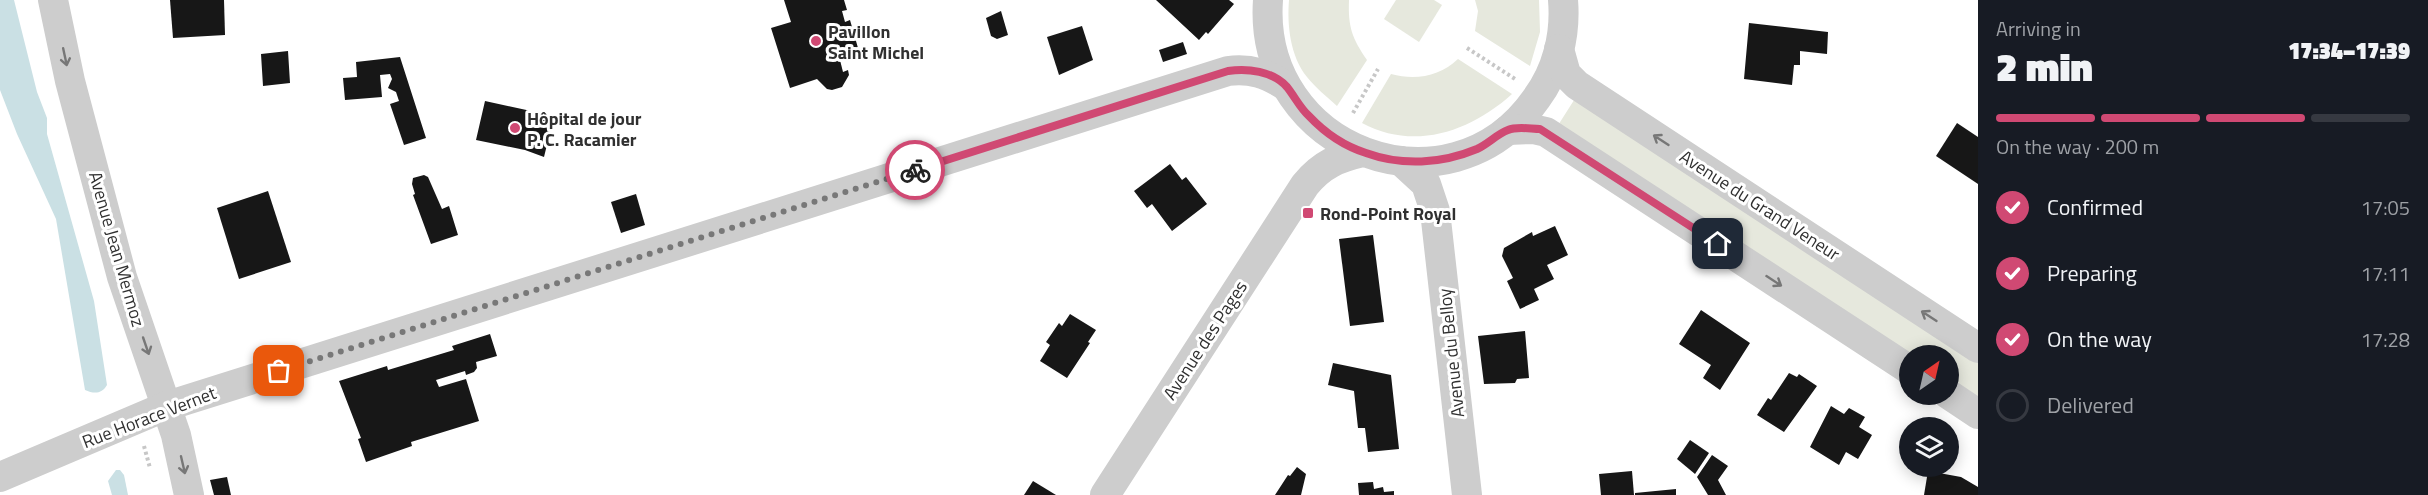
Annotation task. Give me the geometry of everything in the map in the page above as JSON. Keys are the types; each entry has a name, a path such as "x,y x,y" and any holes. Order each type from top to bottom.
{"street":[{"name":"Avenue Jean Mermoz","path":"53,0 70,81 122,277 167,406 189,495"},
{"path":"1267,10 1274,58 1286,86 1310,118 1350,146 1401,161 1423,162 1460,155 1482,146 1508,130 1540,95 1550,78 1559,49 1563,23 1563,0"},
{"path":"1228,71 1245,58 1255,46 1267,10"},
{"name":"Avenue du Grand Veneur","path":"1559,49 1566,74 1577,85 1978,348"},
{"path":"1228,71 1252,70 1265,74 1286,86"},
{"name":"Rue Horace Vernet","path":"0,477 167,406 1228,71"},
{"path":"1305,185 1315,160 1316,146 1310,118"},
{"path":"1508,130 1533,129 1546,132 1899,363"},
{"path":"1305,185 1324,165 1350,146"},
{"path":"1435,211 1440,184 1460,155"},
{"path":"1401,161 1426,184 1435,211"},
{"name":"Avenue des Pages","path":"1105,495 1305,185"},
{"name":"Avenue du Belloy","path":"1435,211 1467,495"},
{"path":"1959,401 1978,414"}],"path":[{"path":"1350,146 1378,69"}],"shaded area":[{"path":"0,0 14,0 37,92 47,118 47,134 94,301 107,385 98,392 85,390 56,219 17,134 0,90"},
{"path":"1289,0 1349,0 1352,32 1367,60 1337,106 1310,81 1301,69 1293,50 1289,30"},
{"path":"1396,0 1434,0 1442,5 1419,42 1384,19"},
{"path":"1475,0 1539,0 1540,32 1530,66 1475,31 1478,11"},
{"path":"1458,59 1512,94 1478,118 1441,133 1401,136 1362,123 1391,74 1409,77 1427,76 1443,70"},
{"path":"1576,97 1955,345 1899,345 1899,349 1555,130"},
{"path":"1959,348 1978,360 1978,405 1959,393"},
{"path":"116,470 120,470 124,475 128,495 112,495 108,481"}],"building":[{"path":"170,0 224,0 225,35 173,38"},
{"name":"Pavillon Saint Michel","path":"784,0 844,0 847,10 842,11 845,22 850,20 860,55 840,60 843,72 848,70 849,75 842,87 827,89 817,79 790,88 771,28 791,22"},
{"path":"1156,0 1229,0 1234,4 1208,34 1206,32 1199,40"},
{"path":"1001,11 1008,35 997,39 991,36 986,18"},
{"path":"1749,23 1828,32 1827,54 1800,51 1800,65 1794,65 1792,85 1744,79"},
{"path":"1082,26 1093,60 1059,75 1047,37"},
{"path":"1183,42 1187,54 1163,62 1159,50"},
{"path":"288,51 290,83 263,86 261,54"},
{"path":"400,57 426,138 404,145 390,104 399,101 396,92 388,88 392,79 390,74 380,75 382,97 345,100 343,78 357,77 356,62"},
{"name":"Hôpital de jour P. C. Racamier","path":"485,101 554,116 544,157 525,150 476,140"},
{"path":"1957,123 1978,137 1978,184 1936,156"},
{"path":"1170,164 1182,180 1186,177 1207,204 1172,231 1152,204 1147,208 1134,191"},
{"path":"424,175 428,177 442,209 449,206 458,235 431,244 413,195 415,194 413,178"},
{"path":"268,191 291,262 239,279 217,208"},
{"path":"636,194 645,225 621,233 611,202"},
{"path":"1555,226 1568,255 1547,265 1554,279 1534,289 1539,300 1520,309 1507,281 1513,278 1502,256 1504,248 1532,232 1533,236"},
{"path":"1373,235 1384,322 1350,326 1339,239"},
{"path":"1701,310 1750,343 1720,390 1703,378 1711,365 1679,344"},
{"path":"1070,314 1096,330 1067,378 1040,361 1050,345 1046,342 1059,323 1062,326"},
{"path":"1525,331 1529,378 1517,379 1515,383 1484,384 1478,336"},
{"path":"490,334 497,356 476,362 477,368 474,372 466,375 465,371 436,380 439,387 466,379 479,421 411,442 412,446 366,462 358,439 361,438 339,381 387,366 388,370 454,350 452,346"},
{"path":"1333,363 1391,375 1399,449 1368,452 1365,428 1358,428 1354,391 1328,385"},
{"path":"1789,373 1797,377 1799,374 1817,386 1784,432 1757,415 1768,398 1771,400"},
{"path":"1831,406 1844,414 1849,408 1865,417 1859,427 1872,435 1858,459 1846,452 1839,465 1810,447"},
{"path":"1690,440 1709,453 1695,474 1677,459"},
{"path":"1712,455 1728,466 1718,480 1726,495 1708,495 1697,477"},
{"path":"1297,467 1306,474 1301,495 1275,495 1288,475 1290,476"},
{"path":"1632,471 1634,495 1601,495 1599,474"},
{"path":"227,477 231,495 214,495 210,480"},
{"path":"1927,477 1961,477 1978,487 1978,495 1924,495"},
{"path":"1033,481 1056,495 1024,495"},
{"path":"1373,482 1374,489 1383,487 1384,492 1394,491 1394,495 1359,495 1358,483"},
{"path":"1676,489 1676,495 1635,495 1635,493"}],"way so far":[{"path":"279,371 915,170"}],"place":[{"name":"Pavillon Saint Michel","path":"816,41"},
{"name":"Hôpital de jour P. C. Racamier","path":"515,128"},
{"name":"Rond-Point Royal","path":"1308,213"}],"route":[{"path":"915,170 1228,71 1252,70 1265,74 1286,86 1302,110 1328,134 1347,146 1390,160 1423,162 1444,159 1482,146 1508,130 1540,129 1718,244"}]}
